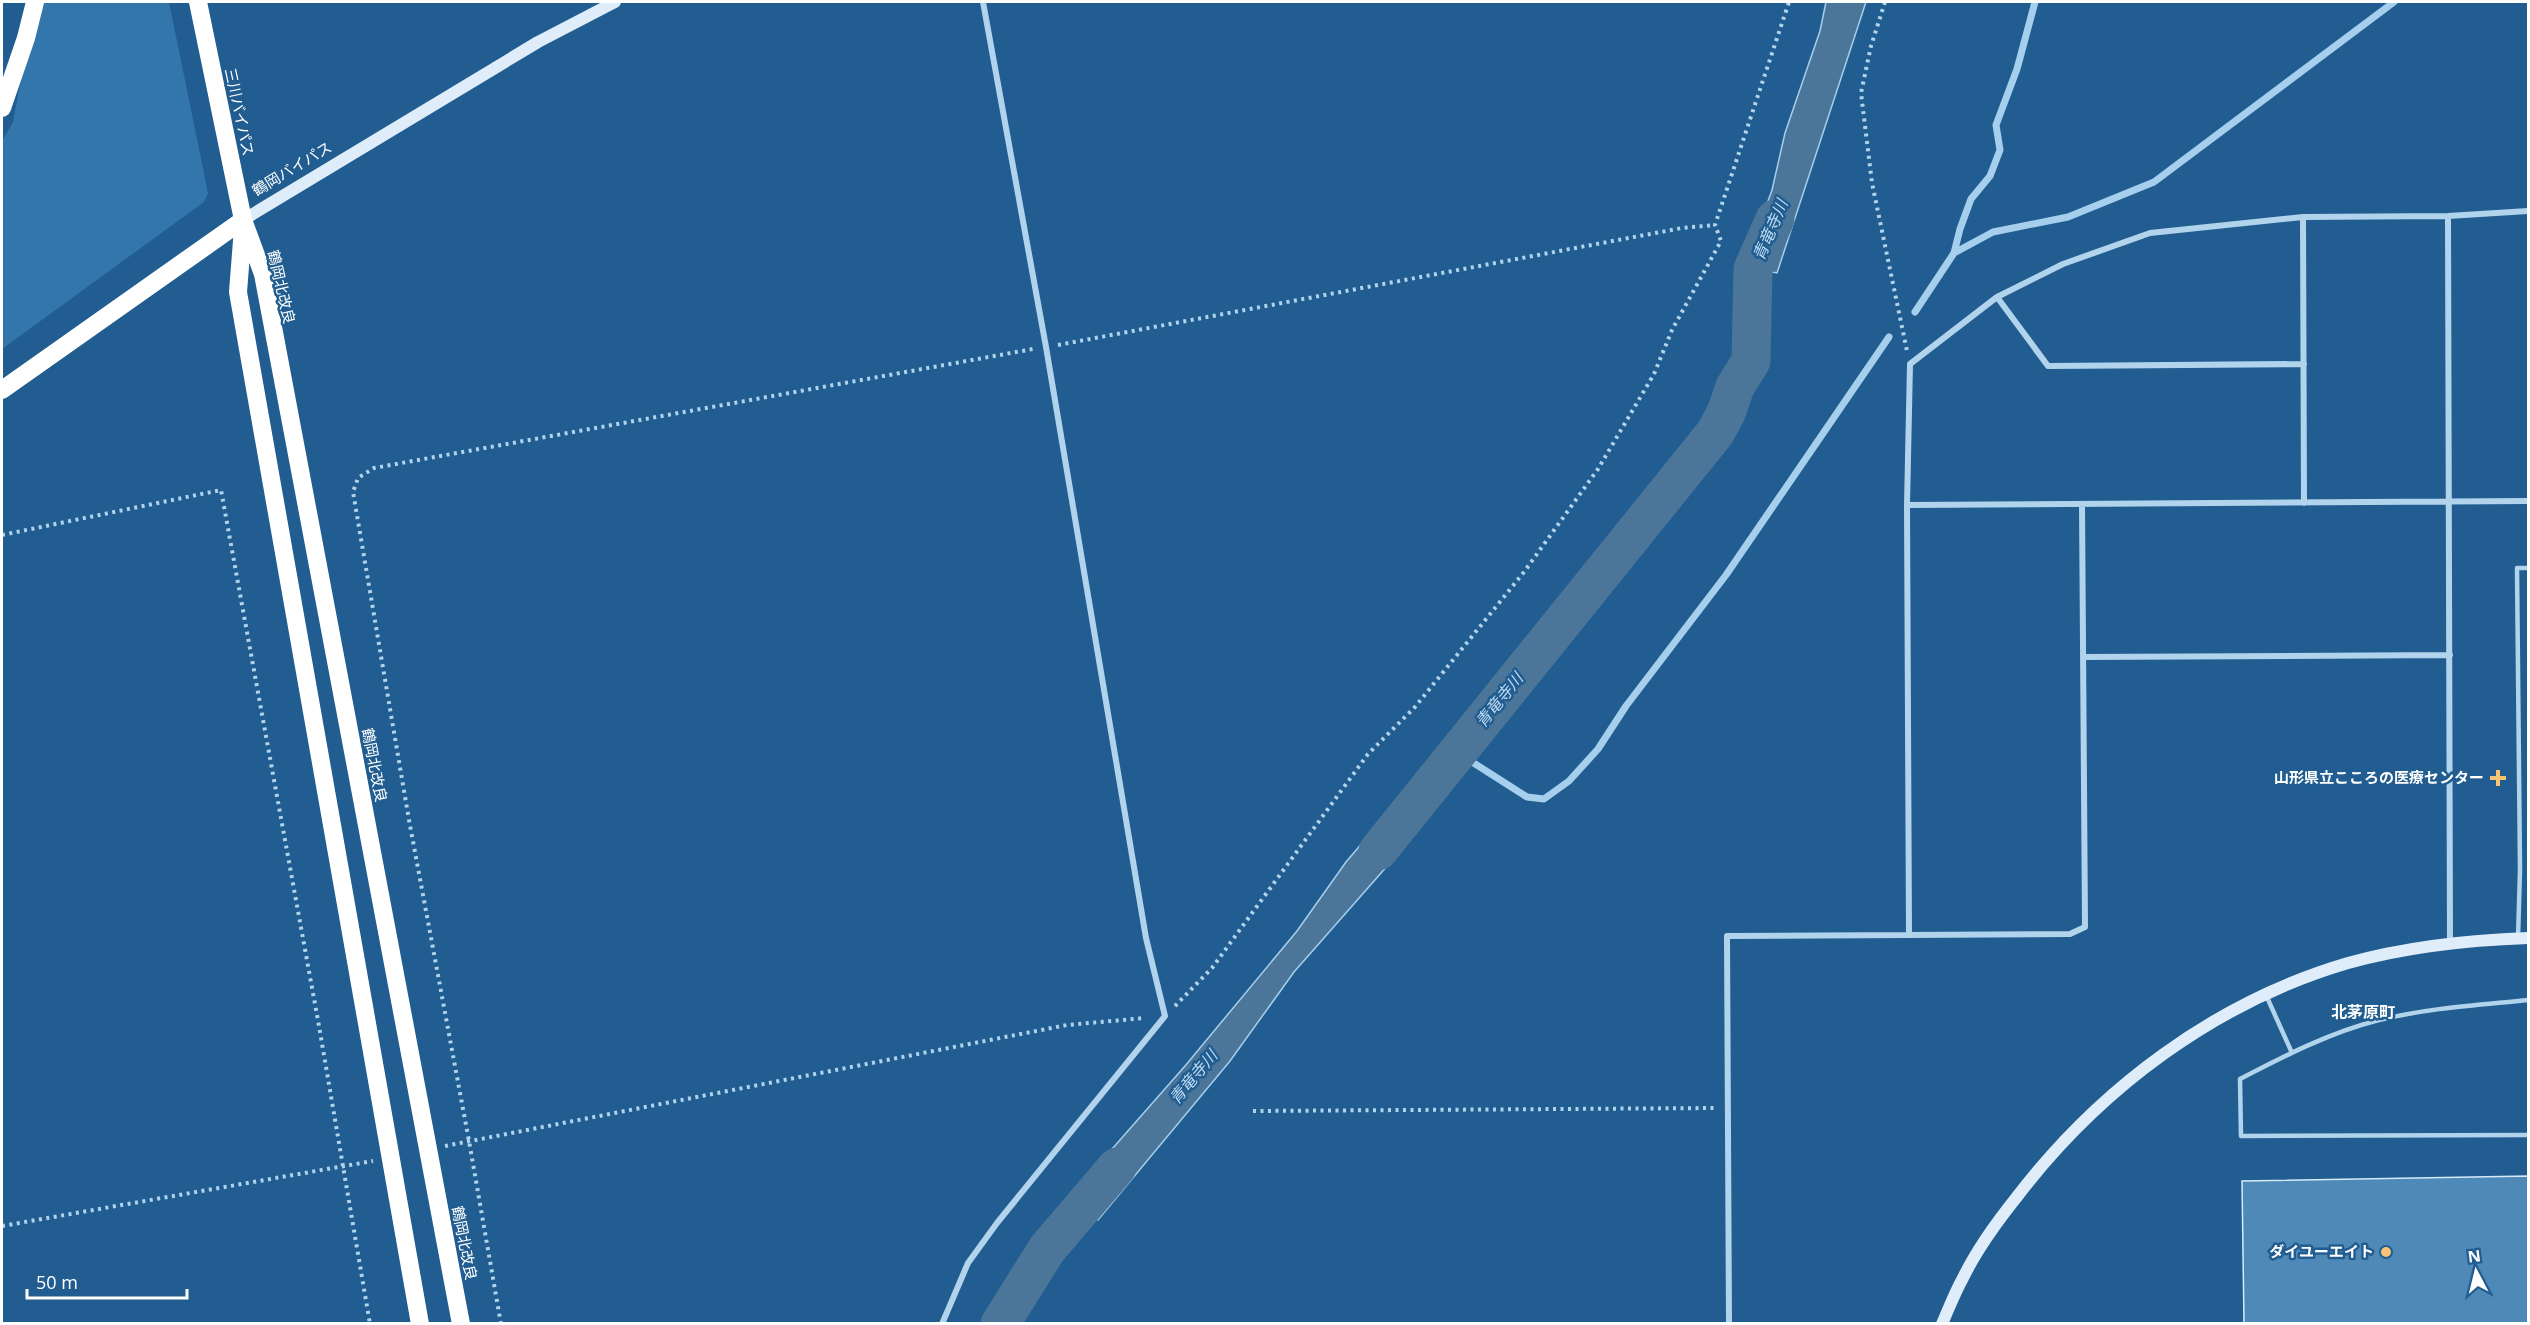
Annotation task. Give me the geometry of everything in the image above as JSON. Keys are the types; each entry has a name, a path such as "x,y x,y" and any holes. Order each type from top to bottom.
{"highway":[{"path":"2,108 26,38 35,2"},
{"name":"三川バイパス","path":"198,5 243,220"},
{"path":"243,220 238,292 420,1323"},
{"name":"鶴岡バイパス","path":"2,390 243,220"},
{"name":"鶴岡北改良","path":"243,220 263,274 461,1323"}],"street":[{"name":"鶴岡バイパス","path":"243,220 538,42 615,2"},
{"path":"942,1323 968,1263 997,1223 1165,1016 1146,938 1046,347 983,2"},
{"path":"1909,935 1907,505 1910,364 1997,297 2063,264 2150,233 2303,217 2448,216 2529,211"},
{"path":"2448,216 2450,944"},
{"path":"2303,217 2304,503"},
{"path":"1997,297 2048,366 2304,364"},
{"path":"1907,505 2529,501"},
{"path":"1729,1323 1727,936 2070,934 2085,927 2082,504"},
{"path":"2083,657 2450,655"},
{"path":"1942,1323 1963,1277 1994,1227 2033,1175 2073,1129 2118,1089 2172,1047 2266,994 2309,976 2349,963 2450,944 2524,938"}],"lane":[{"path":"2524,938 2520,870 2517,568 2529,568"},
{"path":"2266,994 2292,1053"},
{"path":"2529,1000 2430,1011 2378,1020 2292,1053 2240,1079 2241,1136 2529,1135"}],"path":[{"path":"428,1150 1067,1025 1165,1016 1212,968 1368,754 1415,707 1510,590 1599,469 1654,375 1672,330 1721,241 1715,225 1789,2"},
{"path":"1885,2 1871,46 1861,93 1872,183 1910,364"},
{"path":"501,1323 409,820 353,492 358,478 374,468 1046,347 1670,231 1715,225"},
{"path":"2,535 221,490 319,1026 341,1165 370,1323"},
{"path":"1253,1111 1727,1108"},
{"path":"2,1226 341,1165 392,1159"}],"shaded area":[{"path":"35,2 169,2 208,193 204,202 2,349 2,141 13,122"}],"water":[{"path":"1826,2 1866,2 1777,273 1744,267 1772,190 1785,133 1820,31"},
{"path":"1398,801 1424,819 1396,856 1294,972 1230,1061 1098,1220 1074,1198 1098,1165 1185,1066 1297,931 1346,862"}],"building":[{"name":"ダイユーエイト","path":"2529,1176 2529,1323 2244,1323 2242,1181"}],"waterway":[{"path":"1915,312 1954,253 1971,199 1990,176 2000,150 1996,125 2017,69 2035,2"},
{"path":"1954,253 1993,232 2068,217 2154,182 2394,2"},
{"name":"青竜寺川","path":"1378,851 1715,433 1726,413 1735,387 1751,361 1753,269 1775,219"},
{"path":"1458,753 1527,797 1544,799 1569,781 1598,749 1626,706 1726,575 1889,337"},
{"name":"青竜寺川","path":"1000,1324 1047,1249 1117,1167"}],"place":[{"name":"山形県立こころの医療センター","path":"2498,778"},
{"name":"ダイユーエイト","path":"2386,1252"}],"district":[{"name":"北茅原町","path":"2363,1012"}]}
